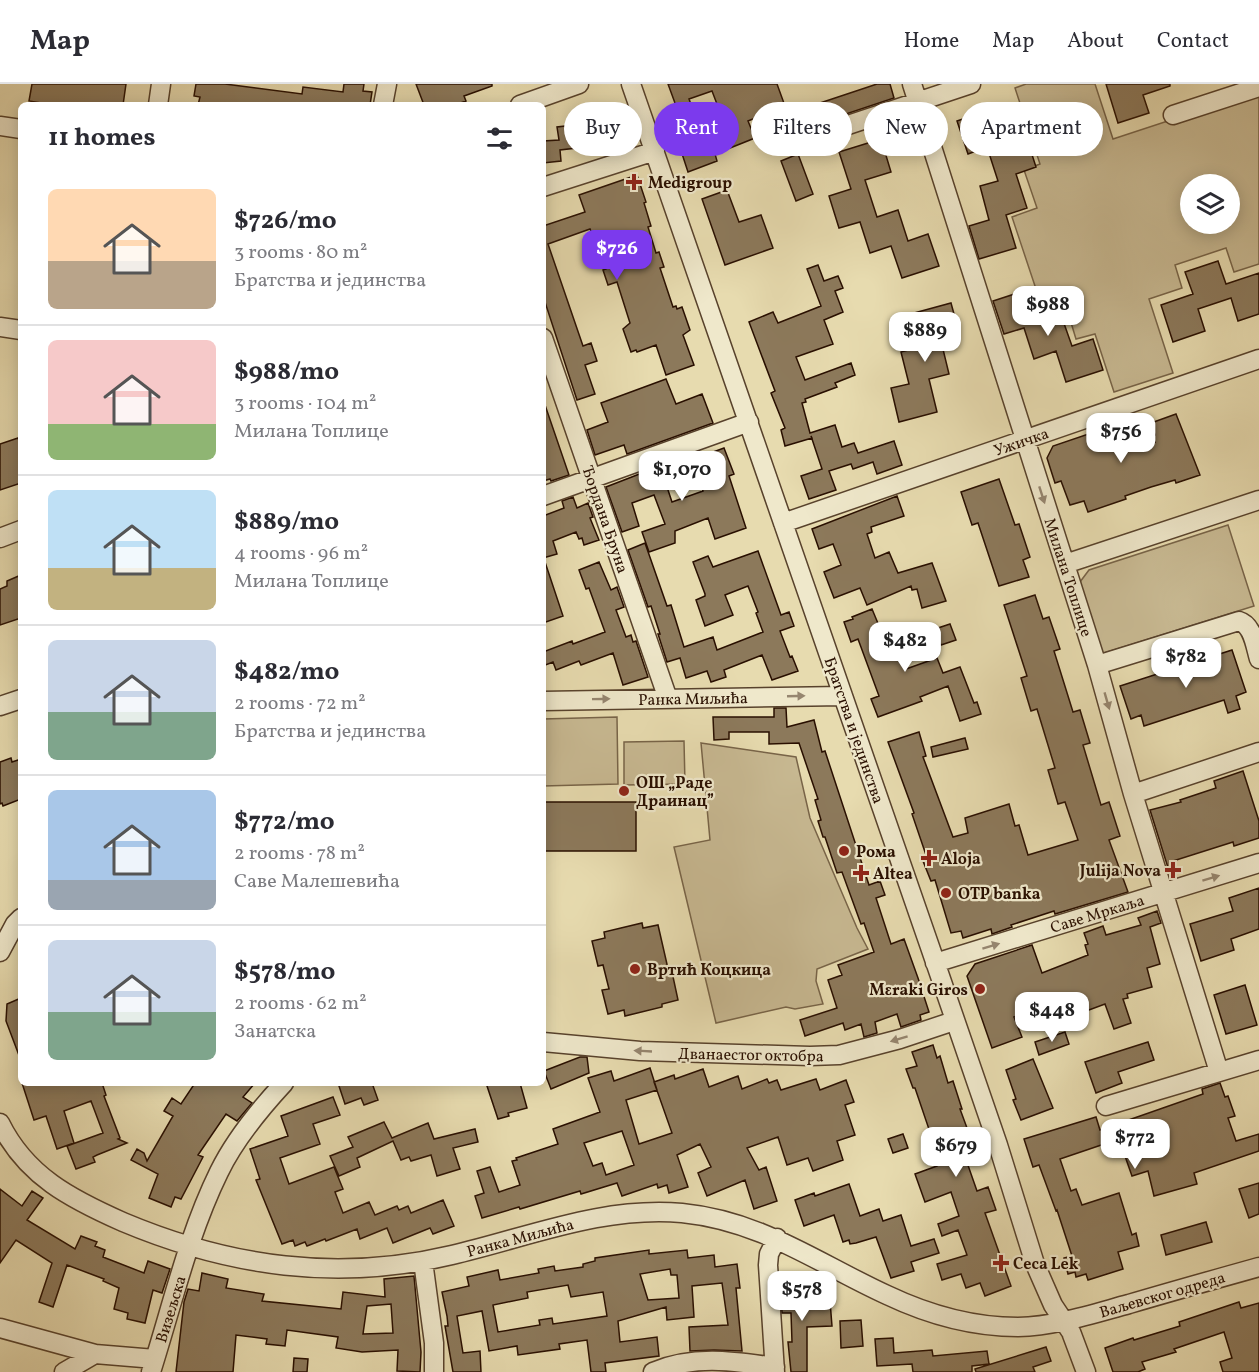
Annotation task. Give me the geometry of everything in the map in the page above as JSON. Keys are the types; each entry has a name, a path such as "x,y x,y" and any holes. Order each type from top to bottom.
{"street":[{"path":"158,102 161,84"},
{"path":"384,102 387,84"},
{"path":"528,102 579,84"},
{"name":"Братства и јединства","path":"631,84 654,148"},
{"name":"Милана Топлице","path":"912,84 918,102"},
{"path":"918,102 971,84"},
{"path":"1173,115 1259,87"},
{"path":"0,126 18,129"},
{"path":"546,186 654,151"},
{"name":"Братства и јединства","path":"657,156 998,1145 1035,1264 1048,1295 1074,1338 1086,1372"},
{"name":"Милана Топлице","path":"935,156 1097,665 1133,794 1219,1072"},
{"path":"0,327 18,330"},
{"name":"Ђордана Бруна","path":"546,347 668,699"},
{"name":"Ужичка","path":"783,523 1259,359"},
{"path":"546,495 750,422"},
{"path":"1065,564 1259,500"},
{"path":"0,538 18,531"},
{"path":"1097,665 1230,622 1244,622 1259,658"},
{"name":"Ранка Миљића","path":"546,701 843,696"},
{"path":"0,706 18,700"},
{"path":"1133,794 1259,752"},
{"name":"Саве Мркаља","path":"935,963 1259,863"},
{"path":"0,952 18,921"},
{"name":"Дванаестог октобра","path":"546,1042 640,1051 839,1055 900,1039 954,1021"},
{"path":"1106,1106 1259,1060"},
{"path":"190,1247 209,1194 231,1151 259,1110 281,1086"},
{"name":"Ранка Миљића","path":"0,1123 14,1146 34,1171 50,1184 107,1215 156,1236 190,1247 257,1262 318,1270 383,1268 452,1255 586,1219 630,1212 684,1213 722,1219 777,1238 888,1296 933,1312 967,1321 1013,1327 1065,1322"},
{"path":"652,1372 675,1364 698,1360 725,1360 775,1370 768,1265 769,1254 777,1238"},
{"name":"Визељска","path":"153,1366 190,1247"},
{"path":"423,1261 434,1343 434,1372"},
{"name":"Ваљевског одреда","path":"1065,1322 1259,1267"},
{"path":"0,1328 94,1354 153,1366"},
{"path":"64,1372 94,1354"}],"shaded area":[{"path":"1026,84 1095,84 1101,102 1020,102 1015,88"},
{"path":"1259,91 1259,264 1234,272 1226,248 1175,265 1182,288 1149,299 1173,373 1114,392 1095,334 1076,339 1066,306 1044,313 1012,217 1037,208 1024,170 1040,164 1037,156 1103,156 1103,108 1113,139"},
{"path":"1228,525 1254,606 1101,654 1080,582 1089,570"},
{"path":"617,717 618,784 546,786 546,719"},
{"path":"684,741 685,784 624,785 624,742"},
{"path":"701,743 796,757 810,818 868,949 817,969 816,981 823,1004 795,1009 786,1007 716,1023 674,847 710,840"}],"building":[{"path":"32,84 126,84 123,102 29,101"},
{"path":"196,84 225,84 302,94 303,87 343,92 344,84 364,84 363,91 372,92 370,102 199,102 200,97 194,96"},
{"path":"416,84 492,84 492,86 464,96 466,101 463,102 423,102"},
{"path":"668,84 777,84 784,102 751,102 751,120 748,121 751,128 751,140 739,144 739,102 716,102 712,91 689,99 690,102 675,102"},
{"path":"877,84 890,84 894,98 882,102 864,102 864,108 852,112 852,102 823,102"},
{"path":"1106,84 1170,84 1170,86 1143,95 1149,113 1118,123"},
{"path":"564,126 564,150 560,150 561,161 546,163 546,141 559,140 557,127"},
{"path":"864,144 864,156 886,156 891,172 865,180 877,217 898,210 908,241 928,234 939,266 902,278 891,246 870,253 860,222 839,228 829,196 851,189 840,156 852,156 852,148"},
{"path":"683,156 716,156 717,161 688,172"},
{"path":"799,156 813,194 796,201 781,161"},
{"path":"990,156 1032,156 1036,167 1016,174 1027,208 1006,215 1016,248 979,259 969,226 989,220 980,186 998,181"},
{"path":"637,175 646,202 644,203 651,226 648,227 656,253 659,252 664,267 660,268 673,307 676,306 677,309 682,307 690,330 683,335 694,365 666,375 656,345 631,352 623,329 630,323 617,282 608,285 603,270 606,269 602,256 590,229 548,244 583,346 591,343 597,361 585,365 595,394 577,400 546,305 546,225 585,212 579,195"},
{"path":"727,190 739,222 761,215 773,248 725,265 702,199"},
{"path":"1218,261 1226,284 1259,273 1259,314 1238,321 1231,298 1198,309 1205,331 1173,342 1161,305 1193,294 1185,272"},
{"path":"818,265 824,281 838,276 843,288 835,291 843,312 824,320 833,344 796,357 805,380 851,363 855,375 835,383 837,387 805,399 806,402 802,403 810,433 835,425 842,447 854,443 858,453 894,441 902,465 877,474 873,462 853,469 851,464 829,471 836,490 809,499 801,476 822,469 812,438 785,446 781,430 785,428 771,393 775,391 749,322 773,312 778,323 821,306 807,269"},
{"path":"1027,290 1038,323 1061,315 1072,346 1093,339 1103,370 1066,382 1056,351 1034,359 1024,328 1004,334 993,301"},
{"path":"951,303 960,336 941,341 949,374 929,379 937,412 899,422 891,388 909,384 901,352 923,346 914,313"},
{"path":"666,379 676,404 702,394 713,423 627,454 624,445 595,455 587,430 608,422 601,403"},
{"path":"546,408 569,475 551,481 550,479 546,480"},
{"path":"1176,414 1200,475 1176,483 1175,480 1151,487 1125,496 1126,499 1088,512 1084,501 1070,505 1061,481 1055,483 1047,458 1053,446 1112,426 1113,431 1122,429 1129,451 1155,442 1151,436 1155,435 1151,423"},
{"path":"18,438 18,484 0,490 0,444"},
{"path":"724,448 734,474 729,476 746,528 715,539 708,518 675,531 675,543 649,552 642,532 665,524 654,495 632,503 639,526 622,532 606,487 660,466 672,502 703,491 695,468 700,467 697,458"},
{"path":"999,479 1015,525 1019,524 1030,557 1023,560 1029,577 999,586 978,523 972,525 961,492"},
{"path":"897,496 904,516 871,527 872,532 867,534 875,558 889,552 898,573 932,563 946,601 922,608 917,589 912,590 911,586 867,605 860,588 834,598 824,572 841,565 833,544 819,549 812,529"},
{"path":"573,497 577,508 588,503 593,517 590,518 599,540 584,545 582,538 579,539 576,532 553,541 557,554 546,557 546,515 564,508 562,501"},
{"path":"645,543 667,606 671,605 684,647 713,637 717,650 763,632 756,613 758,612 748,586 725,595 733,615 705,626 696,600 705,594 693,562 708,556 713,567 758,551 781,615 789,612 794,626 780,631 798,671 772,680 762,655 724,670 726,677 711,682 707,671 686,678 680,658 667,662 651,606 648,607 628,550"},
{"path":"599,562 611,590 617,587 624,607 616,610 626,637 631,635 633,642 636,641 648,677 623,685 613,653 581,665 579,661 556,670 553,662 546,665 546,651 605,632 589,588 586,589 579,570"},
{"path":"546,565 563,616 546,622"},
{"path":"18,576 18,619 0,625 0,589 7,586 7,581"},
{"path":"1035,595 1043,619 1049,617 1060,649 1054,651 1073,712 1080,710 1090,743 1083,745 1101,805 1109,802 1120,836 1109,840 1128,892 1055,914 1054,911 1011,925 1012,927 992,934 991,929 963,938 961,931 951,933 935,880 931,881 921,856 926,855 912,814 914,813 888,742 919,732 926,756 923,757 953,837 968,833 965,818 1009,804 1015,826 1019,825 1028,855 1078,840 1065,802 1058,804 1048,770 1055,768 1037,709 1031,711 1021,678 1027,676 1004,605"},
{"path":"872,609 887,645 896,642 906,669 937,658 943,673 960,667 974,703 977,702 981,714 960,721 948,686 920,697 922,701 878,717 871,699 879,696 858,639 851,642 844,622"},
{"path":"950,624 956,640 941,645 935,629"},
{"path":"1232,650 1246,692 1236,696 1240,709 1228,713 1224,700 1144,726 1141,715 1131,719 1120,686"},
{"path":"774,708 786,708 787,727 814,720 822,752 825,751 869,885 880,881 885,895 876,898 891,944 904,939 918,978 929,1012 920,1015 921,1020 901,1027 897,1014 875,1022 877,1033 864,1037 861,1024 845,1030 843,1023 805,1036 800,1020 837,1008 828,980 842,975 838,965 874,952 842,872 837,873 825,837 823,837 815,800 818,799 799,743 769,744 769,732 729,732 729,739 714,740 713,717 774,717"},
{"path":"965,738 968,749 933,757 931,747"},
{"path":"11,758 12,762 18,760 18,800 3,806 2,803 0,804 0,762"},
{"path":"1243,771 1259,821 1259,838 1234,846 1233,842 1173,861 1176,872 1170,874 1150,810 1181,802 1180,800 1216,788 1214,781"},
{"path":"546,802 636,802 636,851 546,851"},
{"path":"1259,888 1259,929 1231,939 1234,950 1201,961 1190,924 1233,911 1229,898"},
{"path":"1157,911 1161,923 1150,927 1160,964 1147,968 1152,987 1127,994 1128,998 1123,999 1131,1023 1114,1029 1105,1004 1054,1023 1048,1005 1014,1017 1022,1037 992,1048 967,976 975,964 1032,945 1042,973 1088,955 1085,945 1088,944 1084,933 1103,926 1106,935 1141,925 1138,918"},
{"name":"Вртић Коцкица","path":"642,923 643,928 658,925 678,1000 662,1004 662,1007 625,1016 624,1010 608,1014 602,990 609,989 603,965 598,966 592,941 605,938 604,932"},
{"path":"1245,985 1257,1025 1226,1034 1214,995"},
{"path":"18,999 18,1053 6,1021 7,1004"},
{"path":"1065,1032 1069,1044 1039,1055 1035,1042"},
{"path":"1148,1042 1154,1060 1118,1072 1122,1083 1096,1093 1085,1062"},
{"path":"933,1045 937,1058 940,1056 948,1083 953,1081 962,1109 960,1109 974,1147 963,1151 977,1191 988,1187 996,1210 985,1213 1011,1286 985,1296 980,1283 966,1288 961,1274 942,1280 937,1264 967,1255 958,1230 942,1236 938,1224 959,1216 951,1192 925,1202 915,1174 937,1166 928,1143 933,1141 906,1069 917,1066 912,1052"},
{"path":"580,1057 587,1057 589,1073 551,1089 546,1070"},
{"path":"1033,1059 1053,1108 1021,1120 1013,1100 1016,1099 1006,1070"},
{"path":"650,1068 654,1082 674,1075 675,1079 703,1069 709,1087 738,1076 742,1089 767,1079 769,1083 777,1080 781,1090 816,1079 820,1090 846,1080 854,1102 845,1105 855,1135 837,1141 843,1160 813,1171 808,1158 787,1165 778,1137 747,1148 759,1170 766,1167 777,1201 754,1209 745,1180 707,1196 698,1173 711,1167 700,1144 677,1155 688,1187 669,1193 667,1185 658,1188 657,1184 622,1196 617,1183 482,1218 475,1196 484,1193 477,1171 490,1167 499,1192 520,1185 512,1161 558,1144 553,1129 600,1112 588,1078 611,1071 614,1081","holes":["657,1090 672,1133 639,1144 626,1100","622,1131 634,1165 606,1175 602,1163 593,1166 584,1143"]},
{"path":"1220,1083 1225,1097 1228,1096 1235,1116 1228,1118 1236,1141 1259,1134 1259,1151 1194,1173 1197,1184 1154,1196 1148,1171 1132,1176 1119,1139 1060,1159 1071,1191 1076,1189 1082,1205 1119,1193 1132,1235 1136,1233 1139,1246 1118,1252 1123,1269 1088,1280 1086,1274 1076,1277 1075,1272 1068,1274 1064,1258 1072,1256 1039,1165 1033,1167 1024,1139 1096,1117 1100,1130 1203,1094 1202,1089"},
{"path":"23,1086 103,1086 106,1095 104,1096 120,1138 118,1139 127,1143 93,1157 95,1162 76,1169 67,1146 103,1133 91,1101 64,1111 74,1143 57,1149 46,1116 34,1120"},
{"path":"193,1086 252,1086 243,1097 252,1103 237,1121 226,1114 198,1155 203,1157 181,1199 175,1197 171,1207 149,1198 158,1174 131,1160 137,1149 144,1153 147,1161 173,1116 164,1111 172,1098 181,1104"},
{"path":"339,1086 373,1086 378,1100 364,1105 361,1098 345,1104"},
{"path":"487,1086 521,1086 527,1108 508,1113 509,1116 498,1119"},
{"path":"333,1097 340,1115 313,1124 320,1144 280,1158 289,1184 334,1167 343,1189 335,1192 343,1213 369,1202 375,1215 397,1206 399,1210 408,1206 411,1213 443,1200 454,1226 433,1234 430,1228 393,1243 387,1228 360,1239 357,1229 307,1246 305,1242 295,1246 293,1240 282,1244 256,1180 260,1179 250,1149 288,1136 281,1116"},
{"path":"384,1122 392,1138 428,1123 434,1139 475,1129 478,1142 453,1148 460,1169 437,1176 431,1155 411,1161 409,1157 401,1160 393,1141 357,1158 360,1167 339,1176 330,1156 353,1147 348,1137"},
{"path":"903,1134 908,1148 893,1153 888,1139"},
{"path":"1259,1183 1259,1214 1249,1218 1239,1189"},
{"path":"849,1184 860,1216 879,1209 883,1221 901,1215 911,1246 934,1239 939,1253 911,1262 914,1271 891,1278 876,1237 850,1244 849,1240 843,1242 834,1215 804,1226 795,1200 814,1193 815,1196"},
{"path":"0,1189 22,1206 32,1191 43,1198 27,1220 75,1249 81,1236 97,1242 95,1246 105,1250 103,1257 144,1273 148,1261 170,1269 162,1293 153,1290 145,1323 127,1319 128,1313 114,1309 119,1288 103,1281 104,1279 67,1265 53,1307 39,1302 52,1263 16,1240 0,1263"},
{"path":"1206,1222 1212,1242 1166,1255 1161,1235"},
{"path":"649,1250 649,1254 687,1250 688,1258 714,1255 715,1267 737,1264 740,1288 736,1288 742,1351 690,1351 689,1327 728,1325 722,1283 692,1286 694,1317 667,1320 666,1307 618,1321 620,1342 657,1337 659,1356 605,1363 606,1372 591,1372 587,1340 559,1344 560,1349 518,1355 517,1346 489,1351 482,1311 457,1316 463,1353 480,1351 481,1372 453,1372 442,1292 469,1286 467,1277 498,1270 500,1280 539,1273 538,1269 554,1266 555,1271 583,1267 583,1264 595,1261 595,1258","holes":["670,1269 671,1275 677,1275 679,1298 648,1300 640,1274","568,1285 571,1297 603,1292 607,1316 553,1324 552,1318 539,1320 540,1325 498,1332 493,1305 528,1298 527,1292"]},
{"path":"202,1273 228,1279 226,1288 264,1294 262,1301 341,1309 343,1292 385,1297 384,1279 414,1276 421,1352 420,1372 397,1371 398,1350 362,1352 336,1348 338,1337 287,1330 285,1346 266,1344 267,1339 236,1335 233,1372 176,1372 184,1302 188,1289 199,1291","holes":["391,1304 393,1333 363,1334 367,1306"]},
{"path":"780,1282 801,1282 802,1303 830,1301 832,1326 807,1327 807,1372 791,1372 788,1342 792,1342 791,1313 782,1313"},
{"path":"1239,1302 1241,1308 1259,1303 1259,1372 1223,1372 1220,1362 1232,1358 1224,1332 1174,1349 1176,1352 1142,1362 1145,1369 1138,1372 1113,1372 1105,1348 1180,1326 1179,1322"},
{"path":"861,1320 863,1346 841,1348 840,1321"},
{"path":"893,1338 894,1353 932,1350 933,1356 987,1351 989,1364 972,1366 972,1372 913,1372 912,1364 877,1366 875,1339"},
{"path":"1046,1347 1051,1361 1033,1367 1035,1372 976,1372 975,1369"},
{"path":"294,1358 308,1359 307,1372 293,1372"}],"place":[{"name":"Medigroup","path":"634,182"},
{"name":"ОШ „Раде Драинац”","path":"624,791"},
{"name":"Рома","path":"844,851"},
{"name":"Aloja","path":"929,858"},
{"name":"Julija Nova","path":"1173,870"},
{"name":"Altea","path":"861,873"},
{"name":"OTP banka","path":"946,893"},
{"name":"Вртић Коцкица","path":"635,969"},
{"name":"Mεraki Giros","path":"980,989"},
{"name":"Ceca Lek","path":"1001,1263"}]}
